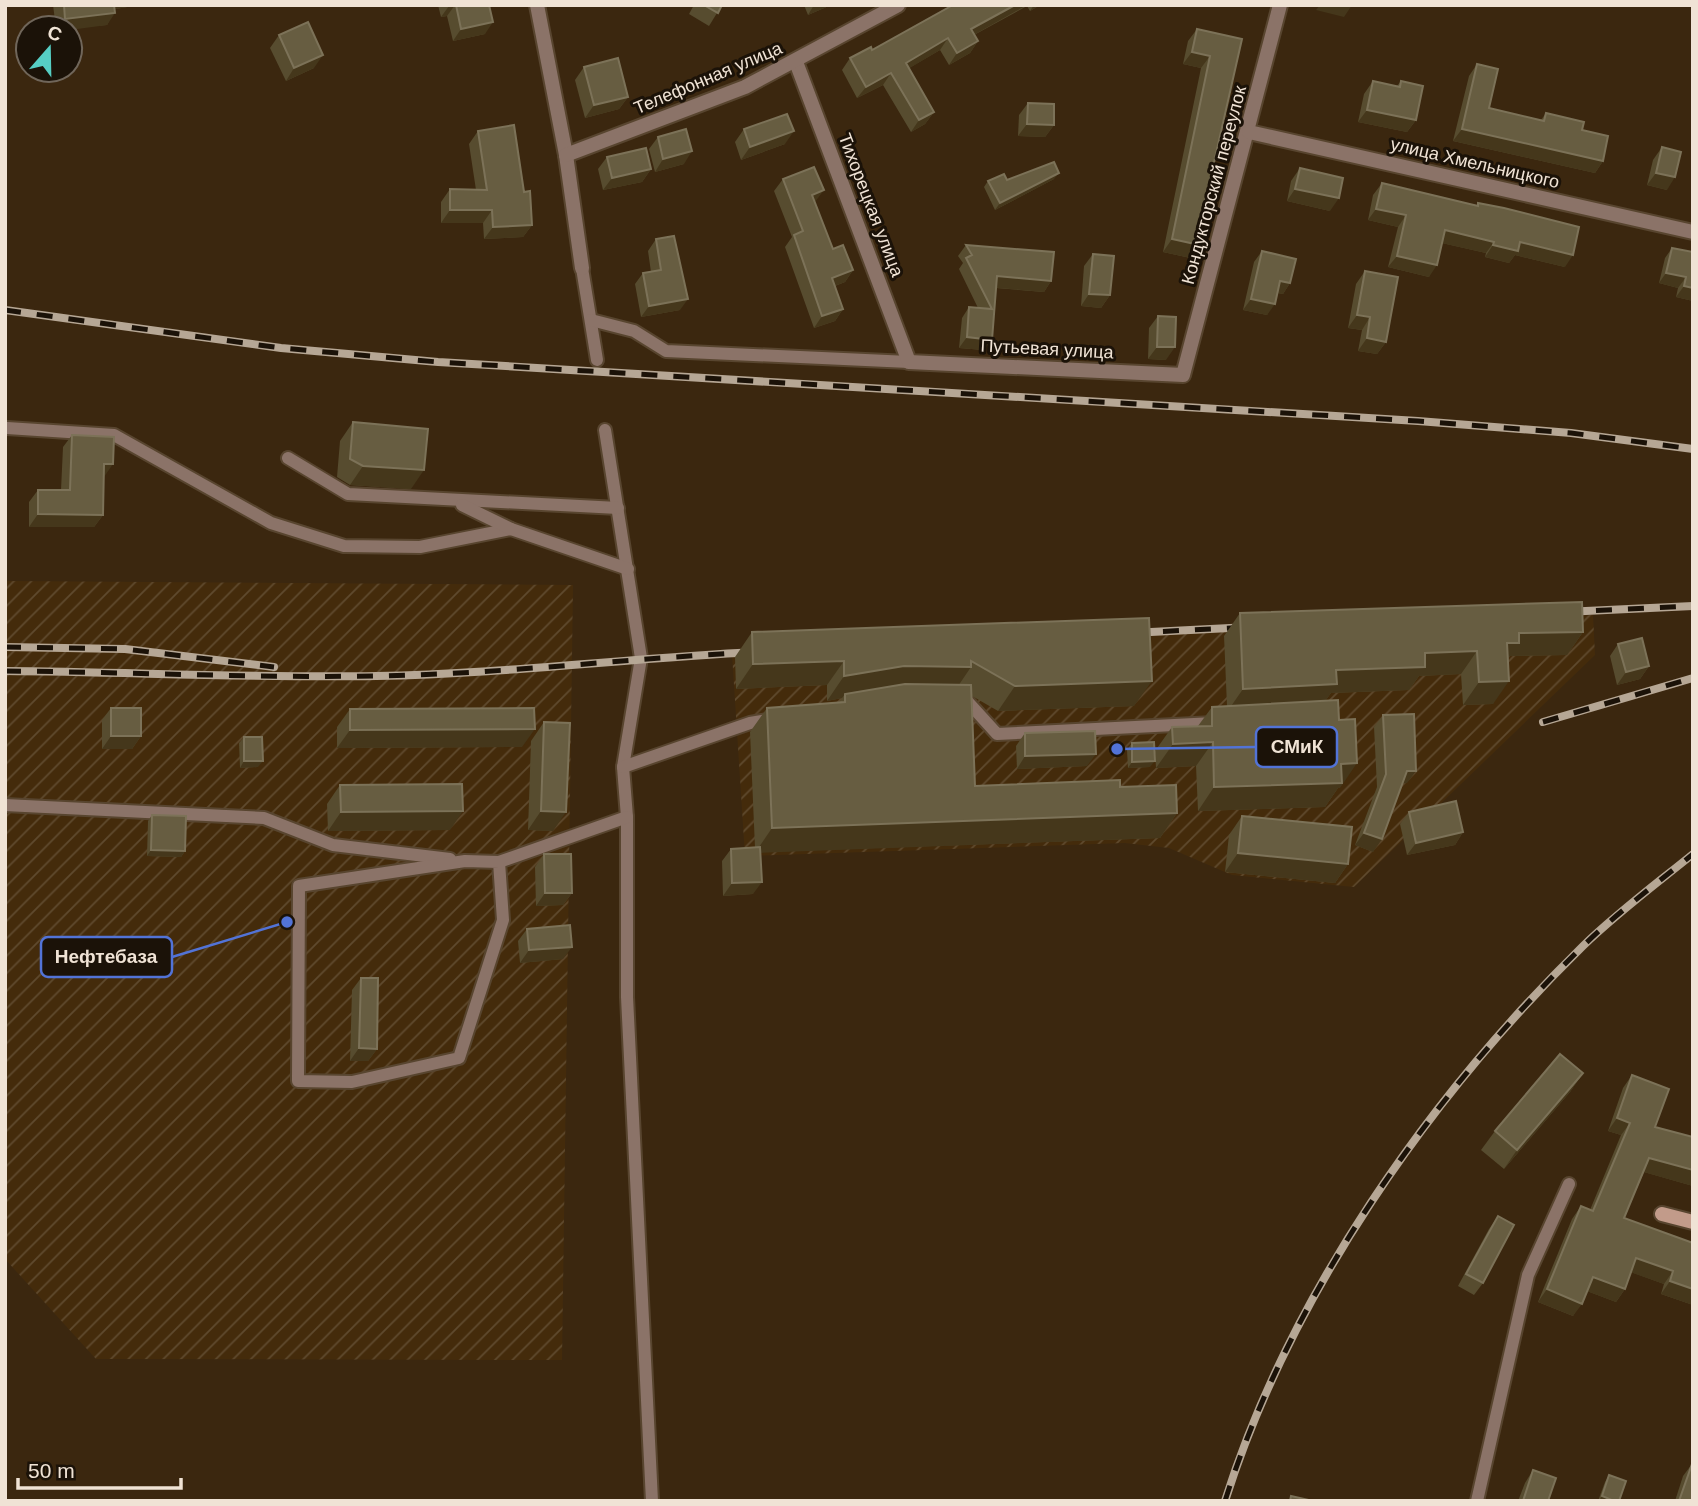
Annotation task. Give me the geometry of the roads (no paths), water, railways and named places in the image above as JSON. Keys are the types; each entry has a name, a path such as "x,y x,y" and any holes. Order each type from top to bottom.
{"street":[{"path":"537,5 566,155 582,268"},
{"name":"Телефонная улица","path":"566,155 745,87 898,5"},
{"name":"Кондукторский переулок","path":"1183,375 1249,132 1280,5"},
{"name":"Тихорецкая улица","path":"796,62 909,362"},
{"name":"улица Хмельницкого","path":"1249,132 1693,232"},
{"name":"Путьевая улица","path":"909,362 1183,375"},
{"path":"1662,1214 1693,1222"}],"lane":[{"path":"582,268 597,360"},
{"path":"591,320 634,331 666,351 909,362"},
{"path":"7,428 114,435 271,523 344,546 420,547 511,529"},
{"path":"605,430 641,657 623,767 627,817 627,997 652,1501"},
{"path":"288,458 348,494 456,502 618,508"},
{"path":"456,502 511,529 628,569"},
{"path":"940,700 967,701 997,734 1228,722"},
{"path":"623,767 750,723 791,716"},
{"path":"5,805 264,818 333,845 465,861 499,862 627,817"},
{"path":"465,861 299,887 298,1081 352,1082 459,1058 503,920 499,862"},
{"path":"1477,1501 1528,1275 1569,1184"}],"railway":[{"path":"5,310 281,348 438,362 1418,421 1571,433 1693,449"},
{"path":"1564,612 1693,606"},
{"path":"1131,633 1250,627"},
{"path":"5,647 125,649 274,667"},
{"path":"5,671 376,676 757,652"},
{"path":"1543,722 1693,678"},
{"path":"1225,1501 1253,1424 1287,1348 1326,1274 1420,1133 1526,1004 1623,910 1693,854"}],"place":[{"name":"СМиК","path":"1117,749"},
{"name":"Нефтебаза","path":"287,922"}]}
